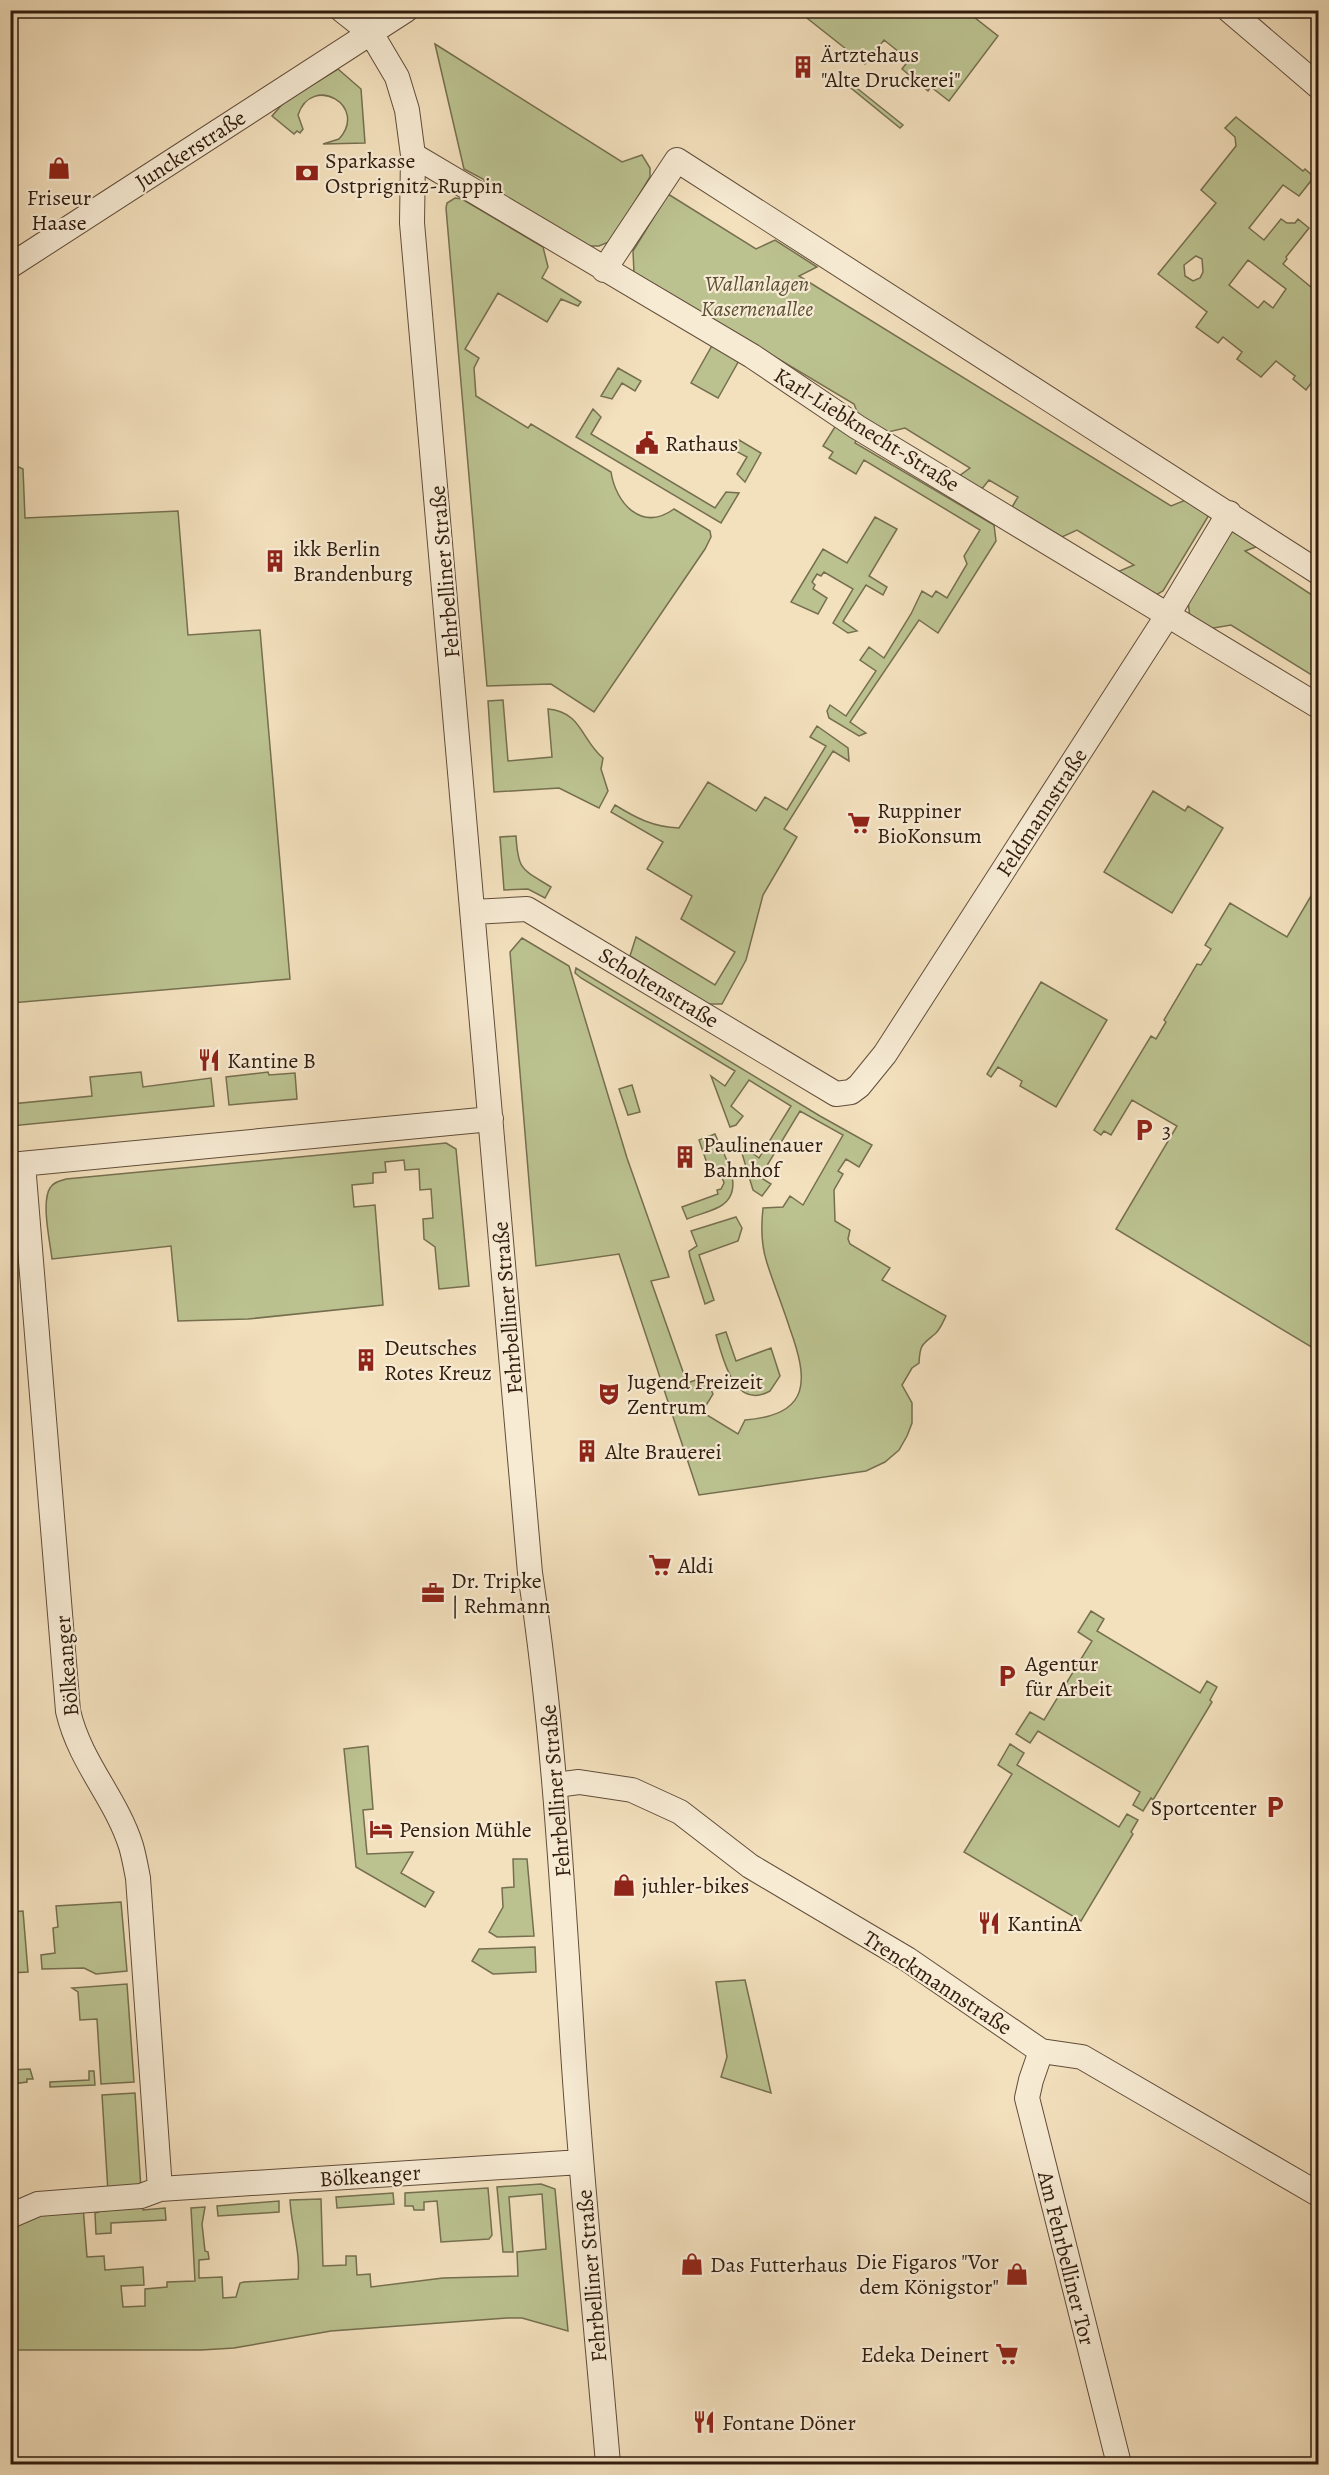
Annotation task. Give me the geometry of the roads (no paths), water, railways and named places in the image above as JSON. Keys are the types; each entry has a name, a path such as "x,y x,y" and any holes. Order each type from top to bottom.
{"street":[{"path":"342,10 371,33"},
{"name":"Junckerstraße","path":"10,266 406,10"},
{"path":"1229,10 1318,86"},
{"name":"Fehrbelliner Straße","path":"371,33 397,77 407,110 413,155 412,224 530,1573 543,1660 556,1785 581,2162 608,2464"},
{"name":"Karl-Liebknecht-Straße","path":"413,155 752,356 857,427 1318,706"},
{"path":"604,270 676,160 1318,572"},
{"name":"Feldmannstraße","path":"836,1094 851,1092 885,1054 1169,614 1229,513"},
{"name":"Scholtenstraße","path":"473,912 527,909 836,1094"},
{"path":"17,1164 491,1119"},
{"name":"Bölkeanger","path":"17,1164 68,1711 73,1733 81,1751 131,1845 138,1878 160,2189"},
{"name":"Trenckmannstraße","path":"556,1785 579,1782 632,1790 680,1812 750,1866 907,1959 1041,2051 1082,2057 1318,2194"},
{"name":"Am Fehrbelliner Tor","path":"1041,2051 1027,2098 1119,2464"},
{"name":"Bölkeanger","path":"10,2217 38,2204 141,2196 160,2189 581,2162"}],"place":[{"name":"Ärtztehaus \"Alte Druckerei\"","path":"803,67"},
{"name":"Friseur Haase","path":"59,168"},
{"name":"Sparkasse Ostprignitz-Ruppin","path":"307,173"},
{"name":"Rathaus","path":"647,443"},
{"name":"ikk Berlin Brandenburg","path":"275,561"},
{"name":"Ruppiner BioKonsum","path":"859,823"},
{"name":"Kantine B","path":"209,1060"},
{"name":"3","path":"1144,1130"},
{"name":"Paulinenauer Bahnhof","path":"685,1157"},
{"name":"Deutsches Rotes Kreuz","path":"366,1360"},
{"name":"Jugend Freizeit Zentrum","path":"609,1394"},
{"name":"Alte Brauerei","path":"587,1451"},
{"name":"Aldi","path":"660,1565"},
{"name":"Dr. Tripke | Rehmann","path":"433,1593"},
{"name":"Agentur für Arbeit","path":"1007,1676"},
{"name":"Sportcenter","path":"1275,1807"},
{"name":"Pension Mühle","path":"381,1829"},
{"name":"juhler-bikes","path":"624,1885"},
{"name":"KantinA","path":"989,1923"},
{"name":"Das Futterhaus","path":"692,2264"},
{"name":"Die Figaros \"Vor dem Königstor\"","path":"1017,2274"},
{"name":"Edeka Deinert","path":"1007,2354"},
{"name":"Fontane Döner","path":"704,2422"}],"park label":[{"name":"Wallanlagen Kasernenallee","path":"757,296"}]}
